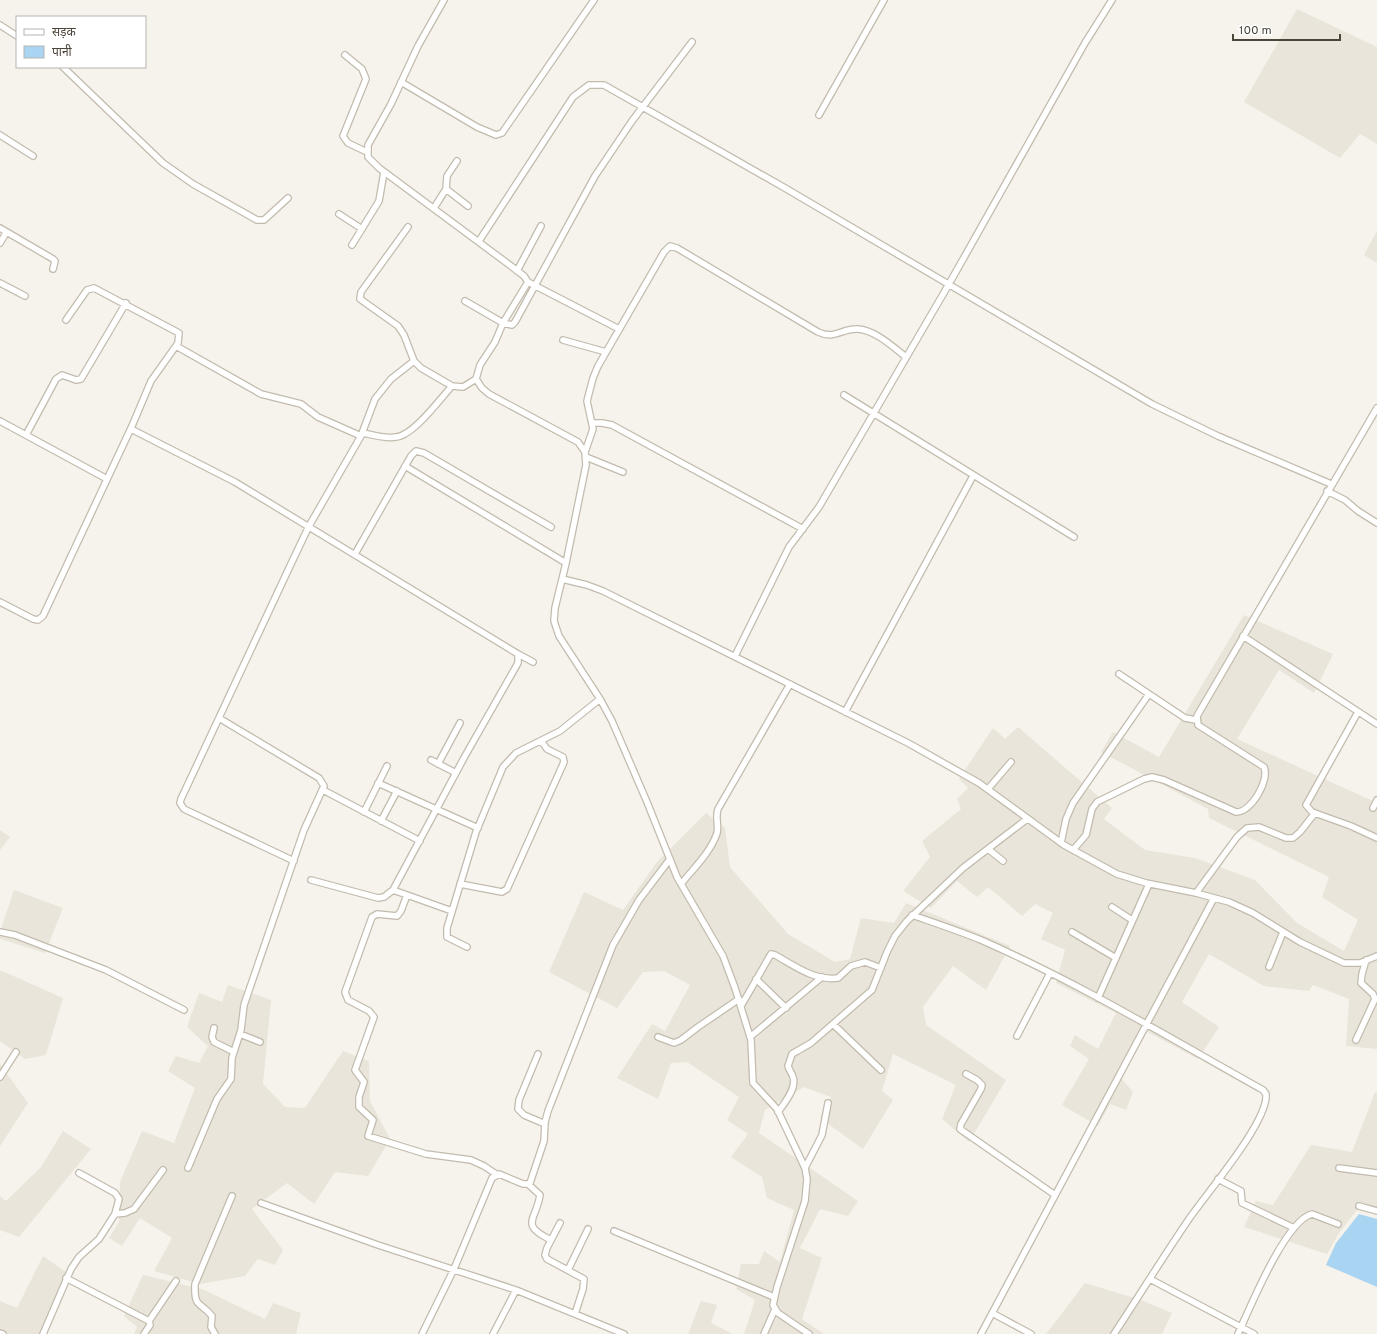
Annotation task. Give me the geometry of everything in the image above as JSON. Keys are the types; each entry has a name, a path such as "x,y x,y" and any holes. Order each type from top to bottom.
{"street":[{"path":"444,0 418,46 368,145 367,152 371,162 517,271 528,282 619,329"},
{"path":"401,82 477,127 496,135 502,133 594,0"},
{"path":"819,114 884,0"},
{"path":"735,656 789,547 816,513 949,284 1085,42 1112,0"},
{"path":"0,25 16,35"},
{"path":"465,301 503,324 514,324 595,176 642,107 692,42"},
{"path":"344,55 362,69 366,79 343,136 348,143 367,152"},
{"path":"64,68 156,157 192,184 258,220 264,220 288,198"},
{"path":"479,242 569,102 581,90 589,85 604,85 786,188 1152,404 1218,436 1331,484"},
{"path":"0,135 33,156"},
{"path":"434,208 446,189 447,176 457,161"},
{"path":"352,245 379,201 384,172"},
{"path":"446,189 468,206"},
{"path":"339,214 362,228"},
{"path":"517,271 541,226"},
{"path":"408,227 360,296 398,326 404,335 414,361 452,386 462,387 476,379 480,365 495,342 503,324 528,282"},
{"path":"0,228 6,233 53,259 55,262 53,269"},
{"path":"0,242 6,233"},
{"path":"764,1334 775,1309 774,1297 805,1200 807,1190 804,1168 778,1112 753,1083 750,1037 739,999 722,956 681,884 635,773 600,699 555,628 553,616 566,563 586,455 593,434 587,401 593,378 619,329 664,252 670,246 673,246 818,332 831,336 854,329 863,330 874,334 906,357"},
{"path":"0,283 25,296"},
{"path":"0,602 33,619 38,620 43,616 131,429 151,381 176,346 180,337 179,333 126,303 98,289 92,288 87,290 66,320"},
{"path":"26,435 56,379 62,375 76,380 80,378 126,303"},
{"path":"563,340 606,352"},
{"path":"176,346 254,391 268,397 301,404 318,416 362,434 390,437 402,436 421,420 452,386"},
{"path":"294,861 193,814 181,806 180,799 309,526 362,434 370,411 380,393 391,379 414,361"},
{"path":"476,379 482,388 489,394 570,437 583,447 586,455 622,472"},
{"path":"844,395 1074,537"},
{"path":"1073,850 1086,835 1092,809 1097,802 1148,777 1164,780 1236,812 1244,811 1248,807 1265,778 1264,767 1212,735 1198,725 1196,720 1200,710 1331,484 1377,408"},
{"path":"0,421 107,479"},
{"path":"592,423 602,422 619,429 803,529"},
{"path":"131,429 213,469 533,662"},
{"path":"355,554 413,452 419,451 551,527"},
{"path":"405,466 566,563"},
{"path":"845,712 973,476"},
{"path":"1327,491 1345,500 1358,511 1377,523"},
{"path":"562,579 587,585 603,591 908,743 988,789 1027,819 1073,850 1117,874 1148,884 1196,893 1229,902 1253,913 1283,932 1338,961 1352,964 1377,956"},
{"path":"1243,636 1377,724"},
{"path":"311,880 378,898 384,897 394,890 456,773 518,664 518,654"},
{"path":"1119,674 1185,718 1196,720"},
{"path":"681,884 713,841 717,832 716,816 720,805 790,684"},
{"path":"1061,842 1066,819 1073,803 1149,694"},
{"path":"467,947 447,937 452,911 478,828 503,768 516,754 542,742 560,731 600,699"},
{"path":"1358,712 1308,801 1307,808 1315,814 1351,826 1377,838"},
{"path":"188,1168 215,1104 231,1079 234,1052 240,1034 245,1000 304,830 323,790 323,782 319,778 219,718"},
{"path":"438,764 460,723"},
{"path":"460,884 502,892 507,890 564,762 563,757 548,749 542,742"},
{"path":"431,760 456,773"},
{"path":"988,789 1011,762"},
{"path":"364,812 387,766"},
{"path":"378,783 478,828"},
{"path":"323,790 420,841"},
{"path":"382,821 396,791"},
{"path":"1373,808 1377,800"},
{"path":"1196,893 1237,837 1247,828 1259,827 1286,838 1293,838 1315,814"},
{"path":"778,1112 787,1100 793,1085 793,1077 788,1066 790,1057 834,1024 872,990 895,936 912,915 963,868 1027,819"},
{"path":"988,849 1003,861"},
{"path":"528,1184 544,1141 544,1124 613,945 639,900 670,859"},
{"path":"1098,998 1148,884"},
{"path":"394,890 452,911"},
{"path":"407,895 402,911 397,916 376,914 372,917 345,992 348,1000 369,1011 374,1017 355,1070 364,1082 359,1097 359,1107 373,1120 368,1136 426,1154 445,1158 471,1160 496,1174 523,1184 528,1184 540,1195 532,1221 532,1228 535,1232 551,1240"},
{"path":"981,1334 1214,898"},
{"path":"1112,907 1132,920"},
{"path":"912,915 982,940 1050,973 1146,1023 1263,1090 1266,1094 1267,1099 1259,1118 1236,1155 1195,1210 1117,1333"},
{"path":"0,932 15,935 106,970 184,1010"},
{"path":"1072,932 1116,958"},
{"path":"1268,967 1283,932"},
{"path":"741,1006 769,955 773,954 808,974 822,977 838,978 851,966 865,962 881,968"},
{"path":"1356,1040 1375,999 1361,983 1366,960"},
{"path":"1017,1036 1050,973"},
{"path":"750,1037 822,977"},
{"path":"756,980 786,1008"},
{"path":"658,1037 674,1043 681,1040 739,999"},
{"path":"834,1024 881,1070"},
{"path":"214,1028 212,1037 214,1042 234,1052"},
{"path":"240,1034 260,1042"},
{"path":"0,1077 16,1052"},
{"path":"538,1054 519,1100 518,1110 524,1115 544,1124"},
{"path":"966,1074 978,1080 982,1085 981,1090 961,1124 960,1129 1055,1195"},
{"path":"804,1168 822,1135 828,1103"},
{"path":"1339,1168 1377,1173"},
{"path":"115,1214 125,1213 134,1209 163,1170"},
{"path":"43,1334 66,1278 75,1262 100,1239 115,1214 119,1199 115,1193 79,1173"},
{"path":"422,1334 454,1269 492,1178 496,1174"},
{"path":"1218,1179 1241,1191 1242,1203 1294,1228"},
{"path":"215,1334 211,1327 212,1316 197,1302 194,1294 195,1284 232,1196"},
{"path":"261,1203 378,1245 516,1290 624,1334"},
{"path":"1359,1206 1377,1211"},
{"path":"1238,1334 1281,1246 1294,1228 1303,1219 1312,1214 1338,1224"},
{"path":"560,1223 545,1252 546,1258 582,1278 584,1282 575,1314"},
{"path":"568,1270 588,1229"},
{"path":"614,1231 774,1297"},
{"path":"66,1278 149,1321"},
{"path":"1150,1279 1254,1334"},
{"path":"144,1334 150,1325 149,1321 176,1281"},
{"path":"493,1334 516,1290"},
{"path":"775,1309 809,1334"},
{"path":"992,1313 1031,1334"}],"shaded area":[{"path":"1297,9 1377,47 1377,144 1360,134 1340,158 1244,102"},
{"path":"1377,231 1377,263 1364,255"},
{"path":"1244,615 1333,654 1314,693 1279,670 1237,739 1377,803 1377,1049 1346,1046 1349,999 1313,985 1309,991 1264,986 1209,954 1182,1002 1219,1027 1198,1059 1146,1031 1121,1078 1133,1092 1126,1110 1110,1104 1098,1126 1062,1105 1089,1059 1070,1046 1075,1035 1098,1049 1116,1013 1056,983 1065,950 1041,939 1053,913 1035,904 1022,916 988,887 977,897 957,881 931,908 903,891 930,857 922,841 961,809 957,799 968,788 959,779 993,728 1005,739 1018,727 1112,808 1104,819 1145,850 1195,858 1255,880 1297,923 1344,951 1358,920 1322,897 1329,877 1209,818 1208,809 1101,752 1113,732 1159,757"},
{"path":"706,813 725,828 730,867 788,934 835,962 850,959 861,918 894,923 906,903 1010,946 986,990 953,966 923,1007 926,1025 1006,1080 969,1142 942,1119 956,1085 893,1054 882,1091 893,1100 863,1149 820,1118 831,1097 804,1087 765,1110 759,1133 858,1201 848,1216 820,1209 800,1248 822,1258 802,1319 824,1334 744,1334 755,1300 736,1289 741,1264 759,1264 764,1251 780,1262 794,1210 767,1198 762,1177 731,1157 748,1134 727,1120 739,1097 687,1062 671,1063 658,1099 617,1078 652,1024 665,1031 690,985 664,971 643,972 617,1008 549,972 584,892 623,910 657,862"},
{"path":"0,830 10,837 0,850"},
{"path":"14,890 63,908 45,953 0,939 0,932"},
{"path":"0,970 63,998 46,1055 25,1059 0,1041"},
{"path":"228,985 271,1000 263,1084 285,1107 305,1108 343,1051 369,1061 370,1101 390,1139 368,1176 335,1172 314,1204 287,1183 252,1209 283,1250 275,1265 258,1259 245,1276 200,1284 154,1271 172,1238 140,1218 122,1246 109,1238 119,1222 120,1182 142,1131 174,1143 195,1088 168,1071 176,1056 199,1063 208,1046 187,1027 199,993 222,1002"},
{"path":"0,1064 28,1103 0,1146"},
{"path":"1375,1092 1377,1093 1377,1215 1357,1210 1339,1233 1327,1254 1244,1227 1256,1201 1273,1205 1311,1145 1352,1152"},
{"path":"63,1131 91,1149 19,1237 0,1230 0,1196 6,1201 41,1167"},
{"path":"43,1256 70,1275 41,1334 0,1334 0,1301 17,1308"},
{"path":"143,1275 202,1289 265,1319 273,1303 301,1313 296,1334 134,1334 137,1327 124,1316"},
{"path":"1085,1283 1141,1300 1172,1313 1162,1334 1046,1334"},
{"path":"701,1301 717,1305 711,1323 733,1334 688,1334"}],"water":[{"path":"1359,1214 1377,1219 1377,1287 1326,1265 1336,1243"}]}
